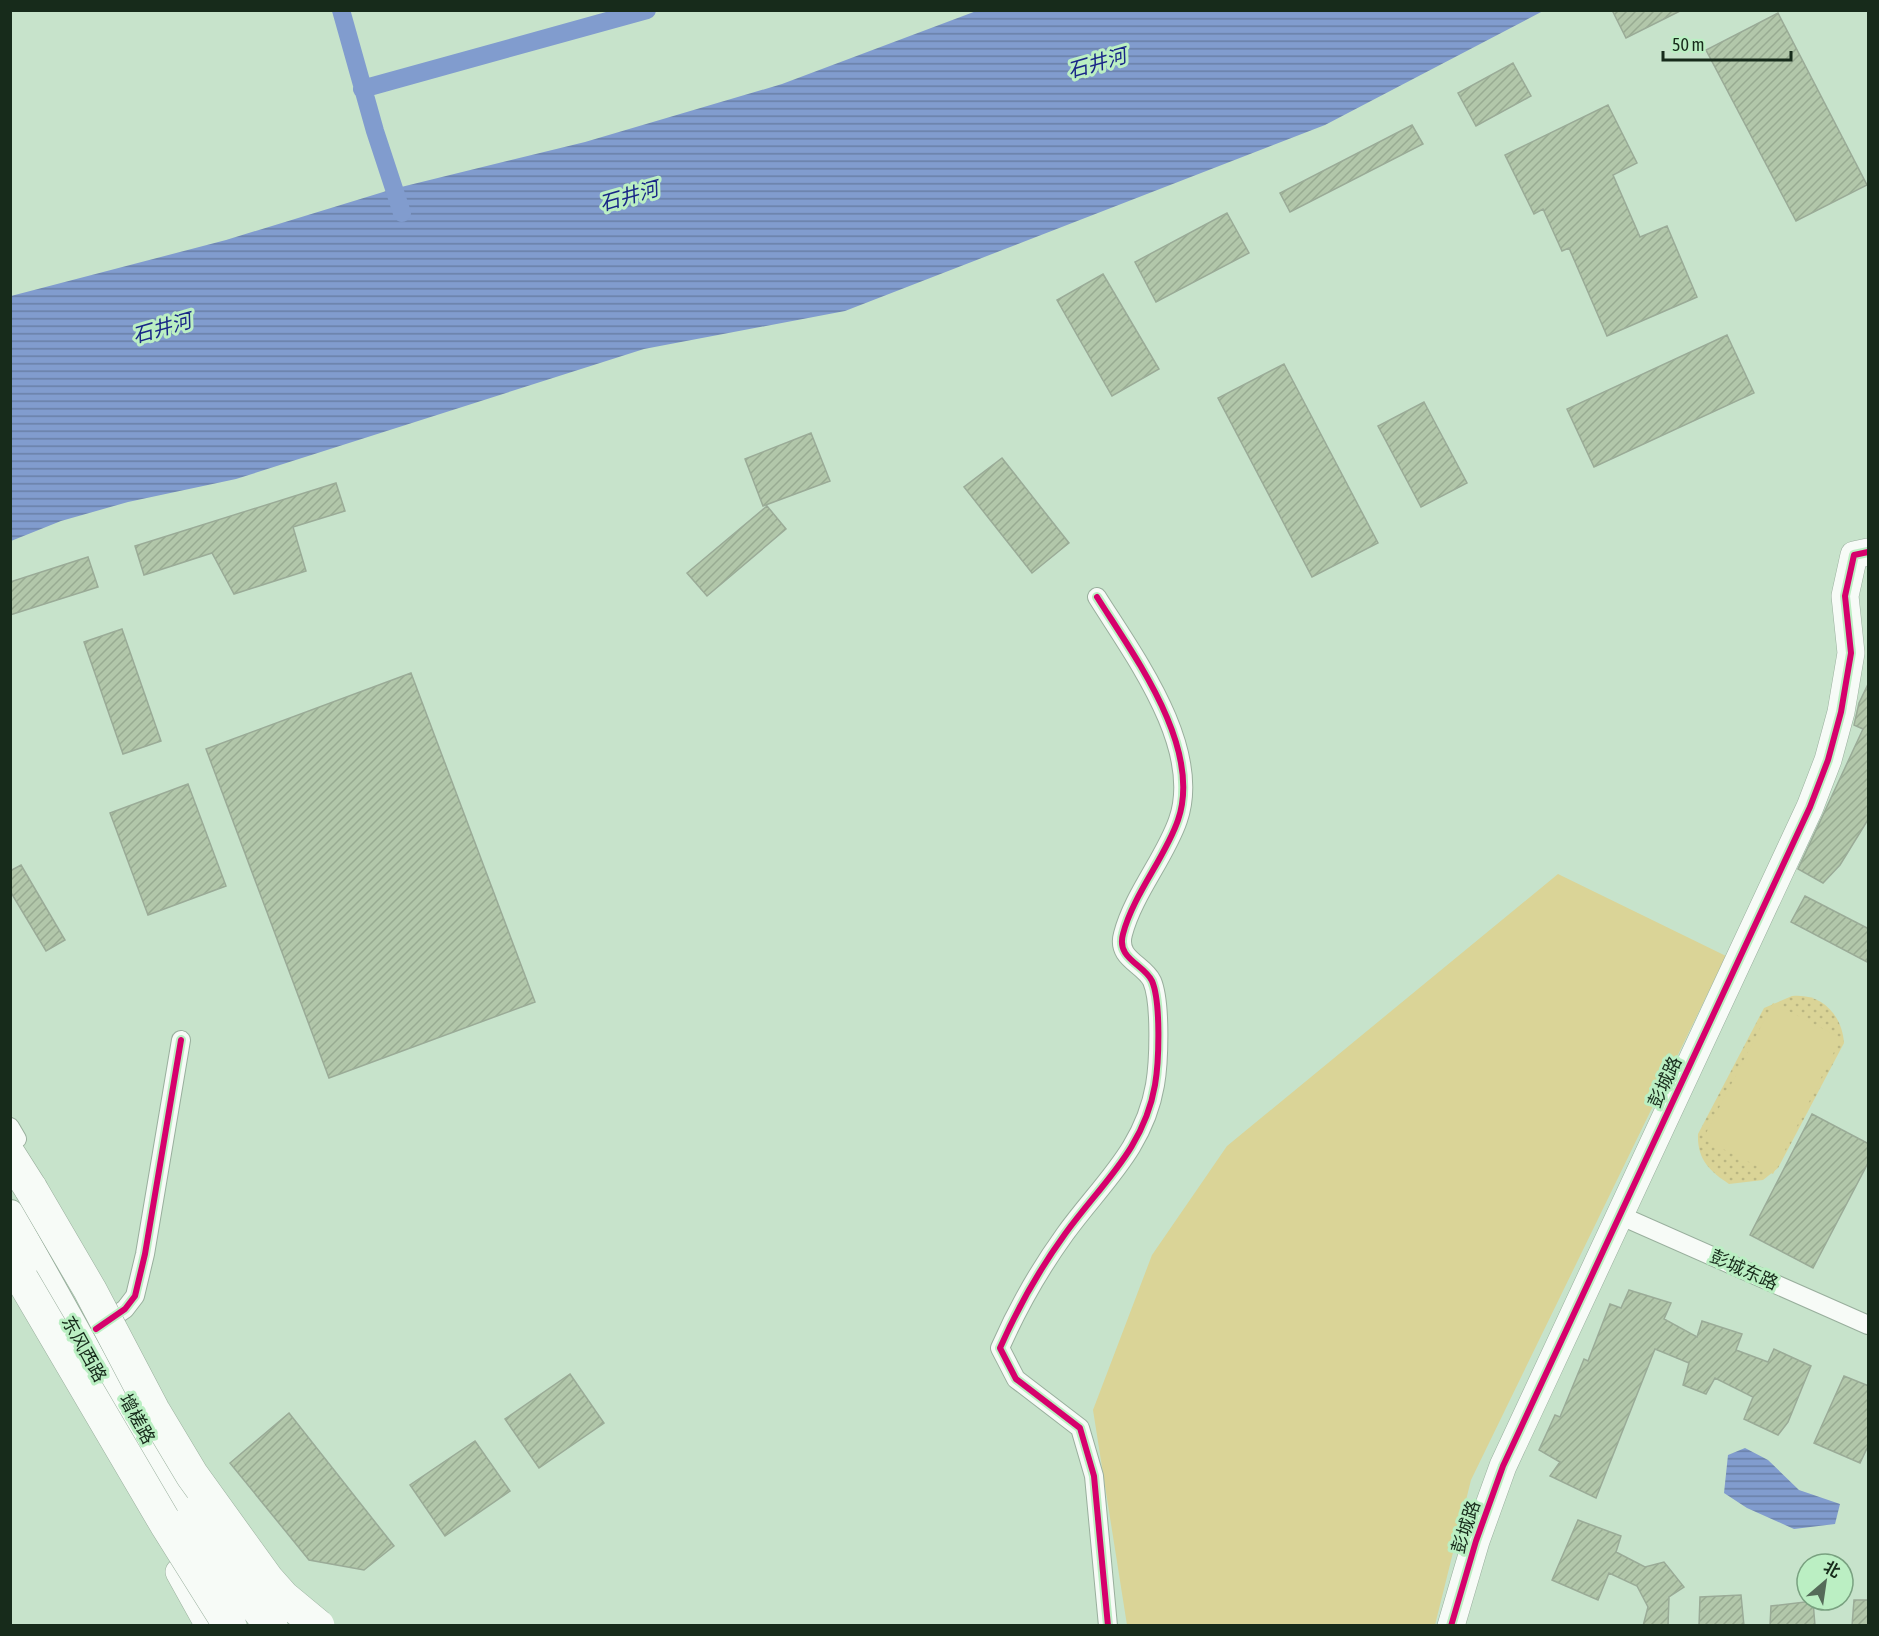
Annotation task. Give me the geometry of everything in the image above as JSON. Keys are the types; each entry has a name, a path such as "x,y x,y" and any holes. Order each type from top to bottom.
{"highway":[{"path":"10,1156 90,1290 153,1410 192,1475 267,1579 283,1597 318,1626"},
{"name":"增槎路","path":"12,1206 146,1477 228,1568 250,1624"},
{"path":"16,1274 198,1599 208,1626"},
{"name":"增槎路","path":"16,1274 166,1524 250,1624"},
{"path":"146,1477 193,1523 208,1561 216,1597 218,1626"}],"main road":[{"name":"东风西路","path":"12,1206 48,1312 146,1477 172,1558 218,1626"},
{"name":"东风西路","path":"16,1274 48,1312 250,1624"}],"street":[{"name":"彭城路","path":"1451,1626 1476,1541 1503,1466 1775,884 1825,770 1841,712 1851,654 1845,596 1854,555 1869,552"},
{"path":"1097,597 1160,697 1184,769 1179,819 1153,867 1122,936 1126,957 1152,980 1158,1030 1156,1084 1145,1124 1131,1151 1066,1233 1020,1303 1000,1348 1016,1379 1080,1428 1094,1476 1108,1626"},
{"path":"96,1329 125,1309 135,1296 145,1254 181,1040"},
{"path":"10,1127 17,1139 10,1144"},
{"path":"12,1206 96,1329 149,1426 251,1589 288,1626"},
{"path":"12,1206 16,1274 146,1477"},
{"name":"彭城东路","path":"1619,1215 1869,1325"},
{"path":"48,1312 96,1329"},
{"path":"172,1558 250,1624"},
{"path":"172,1558 208,1626"}],"shaded area":[{"path":"1558,874 1726,956 1471,1480 1435,1625 1127,1625 1093,1410 1152,1255 1227,1146"},
{"path":"1792,996 1812,998 1829,1008 1839,1023 1844,1043 1778,1168 1763,1180 1729,1184 1706,1164 1700,1151 1698,1134 1764,1008"},
{"path":"1773,1003 1841,1038 1773,1174 1703,1139"}],"water":[{"name":"石井河","path":"979,10 1543,11 1325,125 845,311 644,349 236,479 128,502 61,521 11,541 11,296 226,240 393,189 585,142 782,84"},
{"path":"1745,1448 1768,1460 1799,1490 1840,1504 1835,1524 1794,1529 1747,1508 1724,1493 1728,1455"}],"building":[{"path":"1612,10 1682,10 1626,38"},
{"path":"1778,13 1867,185 1796,221 1706,50"},
{"path":"1513,63 1531,96 1476,126 1458,93"},
{"path":"1608,105 1637,163 1613,175 1640,237 1667,226 1697,297 1607,336 1569,248 1562,251 1543,209 1534,214 1505,155"},
{"path":"1412,125 1423,144 1290,212 1280,193"},
{"path":"1227,213 1249,253 1156,302 1135,262"},
{"path":"1103,274 1159,369 1112,396 1057,300"},
{"path":"1727,335 1754,393 1594,467 1567,409"},
{"path":"1284,364 1378,543 1312,577 1218,398"},
{"path":"1424,402 1467,483 1421,507 1378,426"},
{"path":"811,433 830,481 763,506 745,459"},
{"path":"1002,458 1069,543 1032,573 964,487"},
{"path":"336,483 345,511 293,527 306,571 234,594 212,553 144,575 135,546"},
{"path":"767,506 786,529 707,596 687,573"},
{"path":"88,557 98,587 10,615 10,582"},
{"path":"122,629 161,741 123,754 84,642"},
{"path":"411,673 535,1002 329,1078 206,749"},
{"path":"1869,682 1869,818 1840,865 1823,883 1798,869 1863,729 1854,725 1859,703"},
{"path":"188,784 226,886 148,915 110,813"},
{"path":"21,865 65,940 46,951 10,891 10,871"},
{"path":"1805,896 1869,929 1869,963 1791,922"},
{"path":"1812,1114 1869,1144 1869,1161 1813,1268 1750,1235"},
{"path":"1629,1290 1671,1303 1664,1319 1697,1337 1702,1321 1742,1334 1736,1350 1768,1362 1774,1349 1811,1366 1788,1422 1778,1435 1744,1419 1753,1397 1715,1378 1706,1394 1683,1385 1689,1363 1655,1349 1596,1498 1550,1476 1560,1462 1539,1450 1555,1415 1560,1417 1584,1359 1588,1361 1610,1304 1621,1308"},
{"path":"570,1374 604,1423 539,1468 505,1419"},
{"path":"1844,1376 1869,1386 1869,1444 1860,1463 1814,1443"},
{"path":"289,1413 394,1546 364,1570 309,1560 230,1463"},
{"path":"475,1441 510,1491 445,1536 410,1485"},
{"path":"1578,1520 1621,1536 1616,1552 1645,1567 1664,1562 1684,1587 1669,1597 1668,1626 1643,1626 1648,1607 1637,1586 1609,1573 1598,1600 1552,1580"},
{"path":"1741,1595 1744,1626 1699,1626 1700,1597"},
{"path":"1855,1600 1869,1600 1869,1626 1852,1626"},
{"path":"1795,1603 1795,1612 1814,1612 1815,1626 1770,1626 1771,1606"}],"waterway":[{"path":"341,10 375,131 402,213"},
{"path":"362,89 647,10"}],"cycle path":[{"path":"1451,1626 1476,1541 1503,1466 1810,807 1828,760 1841,712 1851,653 1845,596 1854,555 1868,552"},
{"path":"1097,597 1161,704 1173,733 1181,763 1183,792 1178,820 1166,848 1134,905 1122,942 1123,950 1148,975 1155,991 1158,1032 1155,1085 1149,1108 1131,1147 1046,1261 1000,1348 1016,1379 1080,1428 1094,1476 1108,1626"},
{"path":"96,1329 125,1309 135,1296 145,1254 181,1040"}]}
